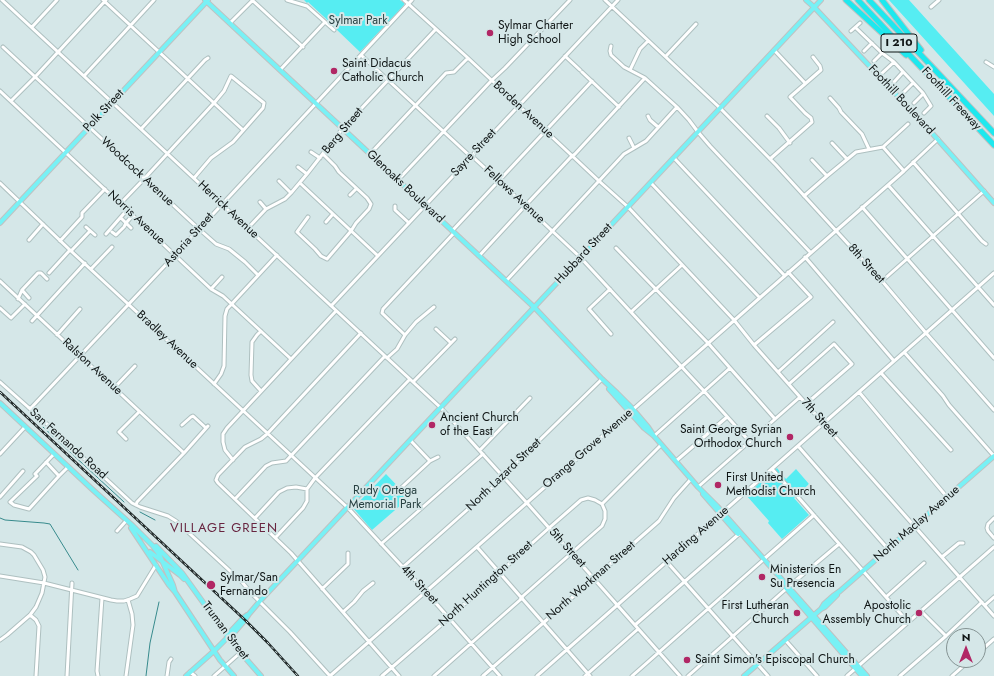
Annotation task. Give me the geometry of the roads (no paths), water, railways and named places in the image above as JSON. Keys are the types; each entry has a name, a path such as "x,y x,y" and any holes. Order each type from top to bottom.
{"highway":[{"path":"846,0 940,87"},
{"name":"Foothill Freeway","path":"858,0 994,145"},
{"name":"Foothill Freeway","path":"869,0 994,133"},
{"path":"882,0 935,70"}],"main road":[{"name":"Foothill Boulevard","path":"806,0 938,139 994,203"},
{"name":"Hubbard Street","path":"228,637 233,634 260,601 821,0"},
{"name":"Glenoaks Boulevard","path":"206,1 534,308 617,393 646,429 654,436 698,487 707,494 787,588 857,667 867,676"},
{"name":"Polk Street","path":"0,223 206,1"},
{"name":"San Fernando Road","path":"0,403 155,548 164,563 175,592"},
{"name":"North Maclay Avenue","path":"744,676 833,596 994,456"},
{"name":"San Fernando Road","path":"126,521 214,651 234,676"},
{"name":"Truman Street","path":"133,526 164,553 182,573 240,653 261,676"},
{"name":"Truman Street","path":"144,546 153,555 190,584"},
{"path":"173,585 175,578 180,577 184,579"},
{"path":"186,676 228,637"},
{"name":"Glenoaks Boulevard","path":"857,667 862,676"}],"street":[{"path":"0,4 3,0"},
{"name":"Herrick Avenue","path":"3,0 453,420"},
{"path":"32,27 57,0"},
{"path":"11,101 104,0 130,26 243,130"},
{"path":"84,76 154,0"},
{"path":"230,23 252,0 303,47"},
{"path":"287,0 307,6 334,30"},
{"name":"Borden Avenue","path":"404,0 468,58 598,181 628,207 641,222"},
{"name":"Astoria Street","path":"30,409 412,0"},
{"path":"398,180 443,131 570,0"},
{"name":"8th Street","path":"605,0 720,108 770,159 882,281 994,410"},
{"name":"Sayre Street","path":"331,306 426,206 584,34 618,0"},
{"path":"931,7 939,0"},
{"path":"280,70 325,22"},
{"path":"851,32 860,23"},
{"path":"666,56 696,24"},
{"path":"856,28 882,53 894,62 923,94 931,106 924,113"},
{"name":"Berg Street","path":"248,228 266,209 285,199 291,193 343,128 436,29"},
{"path":"630,70 640,49 648,41"},
{"path":"864,51 872,43"},
{"path":"611,46 610,51 612,55 624,67 646,78 677,107 690,120 698,132 811,253"},
{"name":"Woodcock Avenue","path":"3,47 199,229 216,244 229,249 258,275"},
{"path":"774,50 805,83"},
{"path":"874,61 882,53"},
{"name":"Fellows Avenue","path":"361,55 580,257 750,442"},
{"path":"565,56 619,107"},
{"path":"770,159 790,143 812,122 811,118 790,97 821,70 820,66 813,57"},
{"path":"141,128 208,58"},
{"path":"370,154 446,73 454,72 468,58"},
{"path":"879,76 894,62"},
{"path":"986,62 994,67"},
{"path":"894,82 904,72"},
{"path":"120,204 214,104 224,91 231,76 264,103 263,108 233,142 211,158 194,178"},
{"path":"479,256 646,78"},
{"path":"405,335 382,314 383,309 592,81"},
{"path":"899,97 913,83"},
{"name":"Norris Avenue","path":"0,91 211,289 223,296 291,359"},
{"path":"914,102 923,94"},
{"path":"830,98 862,134 869,149"},
{"path":"506,281 624,154 646,141 677,107"},
{"path":"648,116 650,120 658,127"},
{"path":"768,116 790,143"},
{"path":"804,196 856,152 882,147 908,124"},
{"path":"629,138 634,148"},
{"name":"Orange Grove Avenue","path":"330,676 682,367 938,139"},
{"path":"832,143 847,159"},
{"path":"882,147 904,170"},
{"path":"311,152 320,158"},
{"path":"308,217 297,232 321,256 327,259 356,223 369,210 371,204 367,198 339,172 323,154"},
{"path":"674,158 785,276"},
{"path":"812,160 827,176"},
{"path":"913,162 986,244"},
{"path":"298,167 307,174"},
{"path":"279,181 291,193"},
{"name":"Bradley Avenue","path":"0,183 71,251 335,496"},
{"path":"300,183 378,256"},
{"path":"651,183 760,298"},
{"path":"888,185 994,305"},
{"path":"60,240 82,217 82,213 105,189"},
{"path":"350,195 356,189"},
{"path":"882,281 984,191"},
{"path":"260,202 266,209"},
{"path":"395,206 395,210 409,223"},
{"path":"862,208 994,358"},
{"path":"106,234 127,210"},
{"path":"326,222 333,214"},
{"path":"116,236 133,215"},
{"path":"122,219 131,228"},
{"name":"7th Street","path":"641,222 734,320 754,345 994,616"},
{"path":"28,240 43,224"},
{"path":"86,227 94,235"},
{"path":"49,273 90,231"},
{"path":"112,232 120,239"},
{"path":"91,269 112,247"},
{"path":"616,248 708,343 775,419"},
{"path":"214,384 222,374 224,366 225,316 227,309 277,255"},
{"path":"805,257 894,361"},
{"path":"32,321 85,263"},
{"path":"632,312 682,265"},
{"path":"754,345 811,297 788,272"},
{"path":"18,299 22,290 38,273 41,273 47,279"},
{"name":"Harding Avenue","path":"537,676 994,273"},
{"path":"211,289 222,277"},
{"name":"Ralston Avenue","path":"0,282 184,453"},
{"path":"0,288 3,284"},
{"path":"610,289 589,309 611,334"},
{"path":"22,290 29,298"},
{"path":"0,308 11,318 25,304"},
{"path":"235,499 266,466 272,463 286,461 386,357 397,349 405,335 416,322 434,307"},
{"path":"57,335 80,310"},
{"path":"233,460 225,450 223,442 223,434 227,428 336,311"},
{"path":"778,372 833,322"},
{"path":"436,330 451,342"},
{"path":"261,331 256,335 252,342 251,374 252,381 261,391"},
{"path":"361,333 267,434 261,439 245,447 217,476 216,479 217,482 291,553 399,676"},
{"path":"413,382 455,339"},
{"path":"789,384 834,344 852,364 806,404"},
{"path":"904,352 994,456"},
{"path":"114,388 134,366"},
{"path":"654,436 730,368"},
{"path":"881,372 951,450"},
{"path":"276,537 303,508 306,501 307,489 315,478 410,379"},
{"name":"North Lazard Street","path":"403,567 504,477 602,379"},
{"name":"San Fernando Road","path":"0,382 136,505"},
{"path":"859,392 948,497"},
{"path":"698,487 800,397"},
{"path":"480,450 530,398"},
{"path":"126,439 119,432 139,412"},
{"path":"182,426 193,416 207,427 137,502 136,505 165,514 176,521 242,582 330,676"},
{"path":"676,461 727,417"},
{"name":"5th Street","path":"453,420 680,676"},
{"path":"0,454 25,427"},
{"path":"411,440 430,461"},
{"path":"434,676 602,526 605,519 605,510 602,504 661,444"},
{"path":"798,446 888,549"},
{"path":"54,454 35,474 37,476 10,502 14,505 29,509 68,467"},
{"path":"381,544 483,454"},
{"path":"402,487 430,461 438,457"},
{"path":"46,462 59,476"},
{"path":"772,469 789,488"},
{"path":"0,497 23,471"},
{"name":"North Workman Street","path":"483,676 659,521 674,498 691,479"},
{"path":"256,518 279,492 287,488 296,487 307,489"},
{"name":"4th Street","path":"335,496 426,592 500,676"},
{"path":"798,497 908,622"},
{"name":"North Huntington Street","path":"382,676 581,500 588,498 602,504"},
{"path":"632,676 814,515"},
{"path":"994,518 988,524 987,528 994,538"},
{"path":"117,531 126,521"},
{"path":"635,625 739,533"},
{"path":"942,557 959,543 963,543"},
{"path":"0,544 22,547 31,552 44,573 44,583 40,599 36,607 30,615 0,640"},
{"path":"688,676 839,544"},
{"path":"477,547 544,623 587,675 638,629"},
{"path":"847,676 994,547"},
{"path":"322,589 348,564 348,553"},
{"path":"667,562 768,676"},
{"path":"886,597 924,563"},
{"path":"0,576 44,583 118,602 137,596 156,565"},
{"path":"67,676 72,583"},
{"path":"343,612 373,583"},
{"path":"956,628 994,597"},
{"path":"98,676 97,671 102,598"},
{"path":"126,676 133,625 128,600"},
{"path":"900,676 946,636 921,611"},
{"path":"30,615 36,620 39,626 36,676"},
{"path":"986,646 994,639"},
{"path":"787,642 817,676"},
{"path":"214,676 240,653"},
{"path":"167,676 171,658"},
{"path":"952,676 961,668"},
{"path":"190,672 195,676"}],"waterway":[{"path":"30,415 124,502"},
{"path":"140,512 155,520"},
{"path":"0,518 5,520 50,524 78,570"},
{"path":"146,676 150,643 159,602"}],"railway":[{"path":"0,392 245,620 298,676"}],"place":[{"name":"Sylmar Charter High School","path":"490,33"},
{"name":"Saint Didacus Catholic Church","path":"334,71"},
{"name":"Ancient Church of the East","path":"432,425"},
{"name":"Saint George Syrian Orthodox Church","path":"790,437"},
{"name":"First United Methodist Church","path":"718,485"},
{"name":"Ministerios En Su Presencia","path":"762,577"},
{"name":"Sylmar/San Fernando","path":"211,585"},
{"name":"First Lutheran Church","path":"797,613"},
{"name":"Apostolic Assembly Church","path":"919,613"},
{"name":"Saint Simon's Episcopal Church","path":"687,660"}],"district":[{"name":"VILLAGE GREEN","path":"224,529"}],"park label":[{"name":"Sylmar Park","path":"358,21"},
{"name":"Rudy Ortega Memorial Park","path":"385,498"}]}
